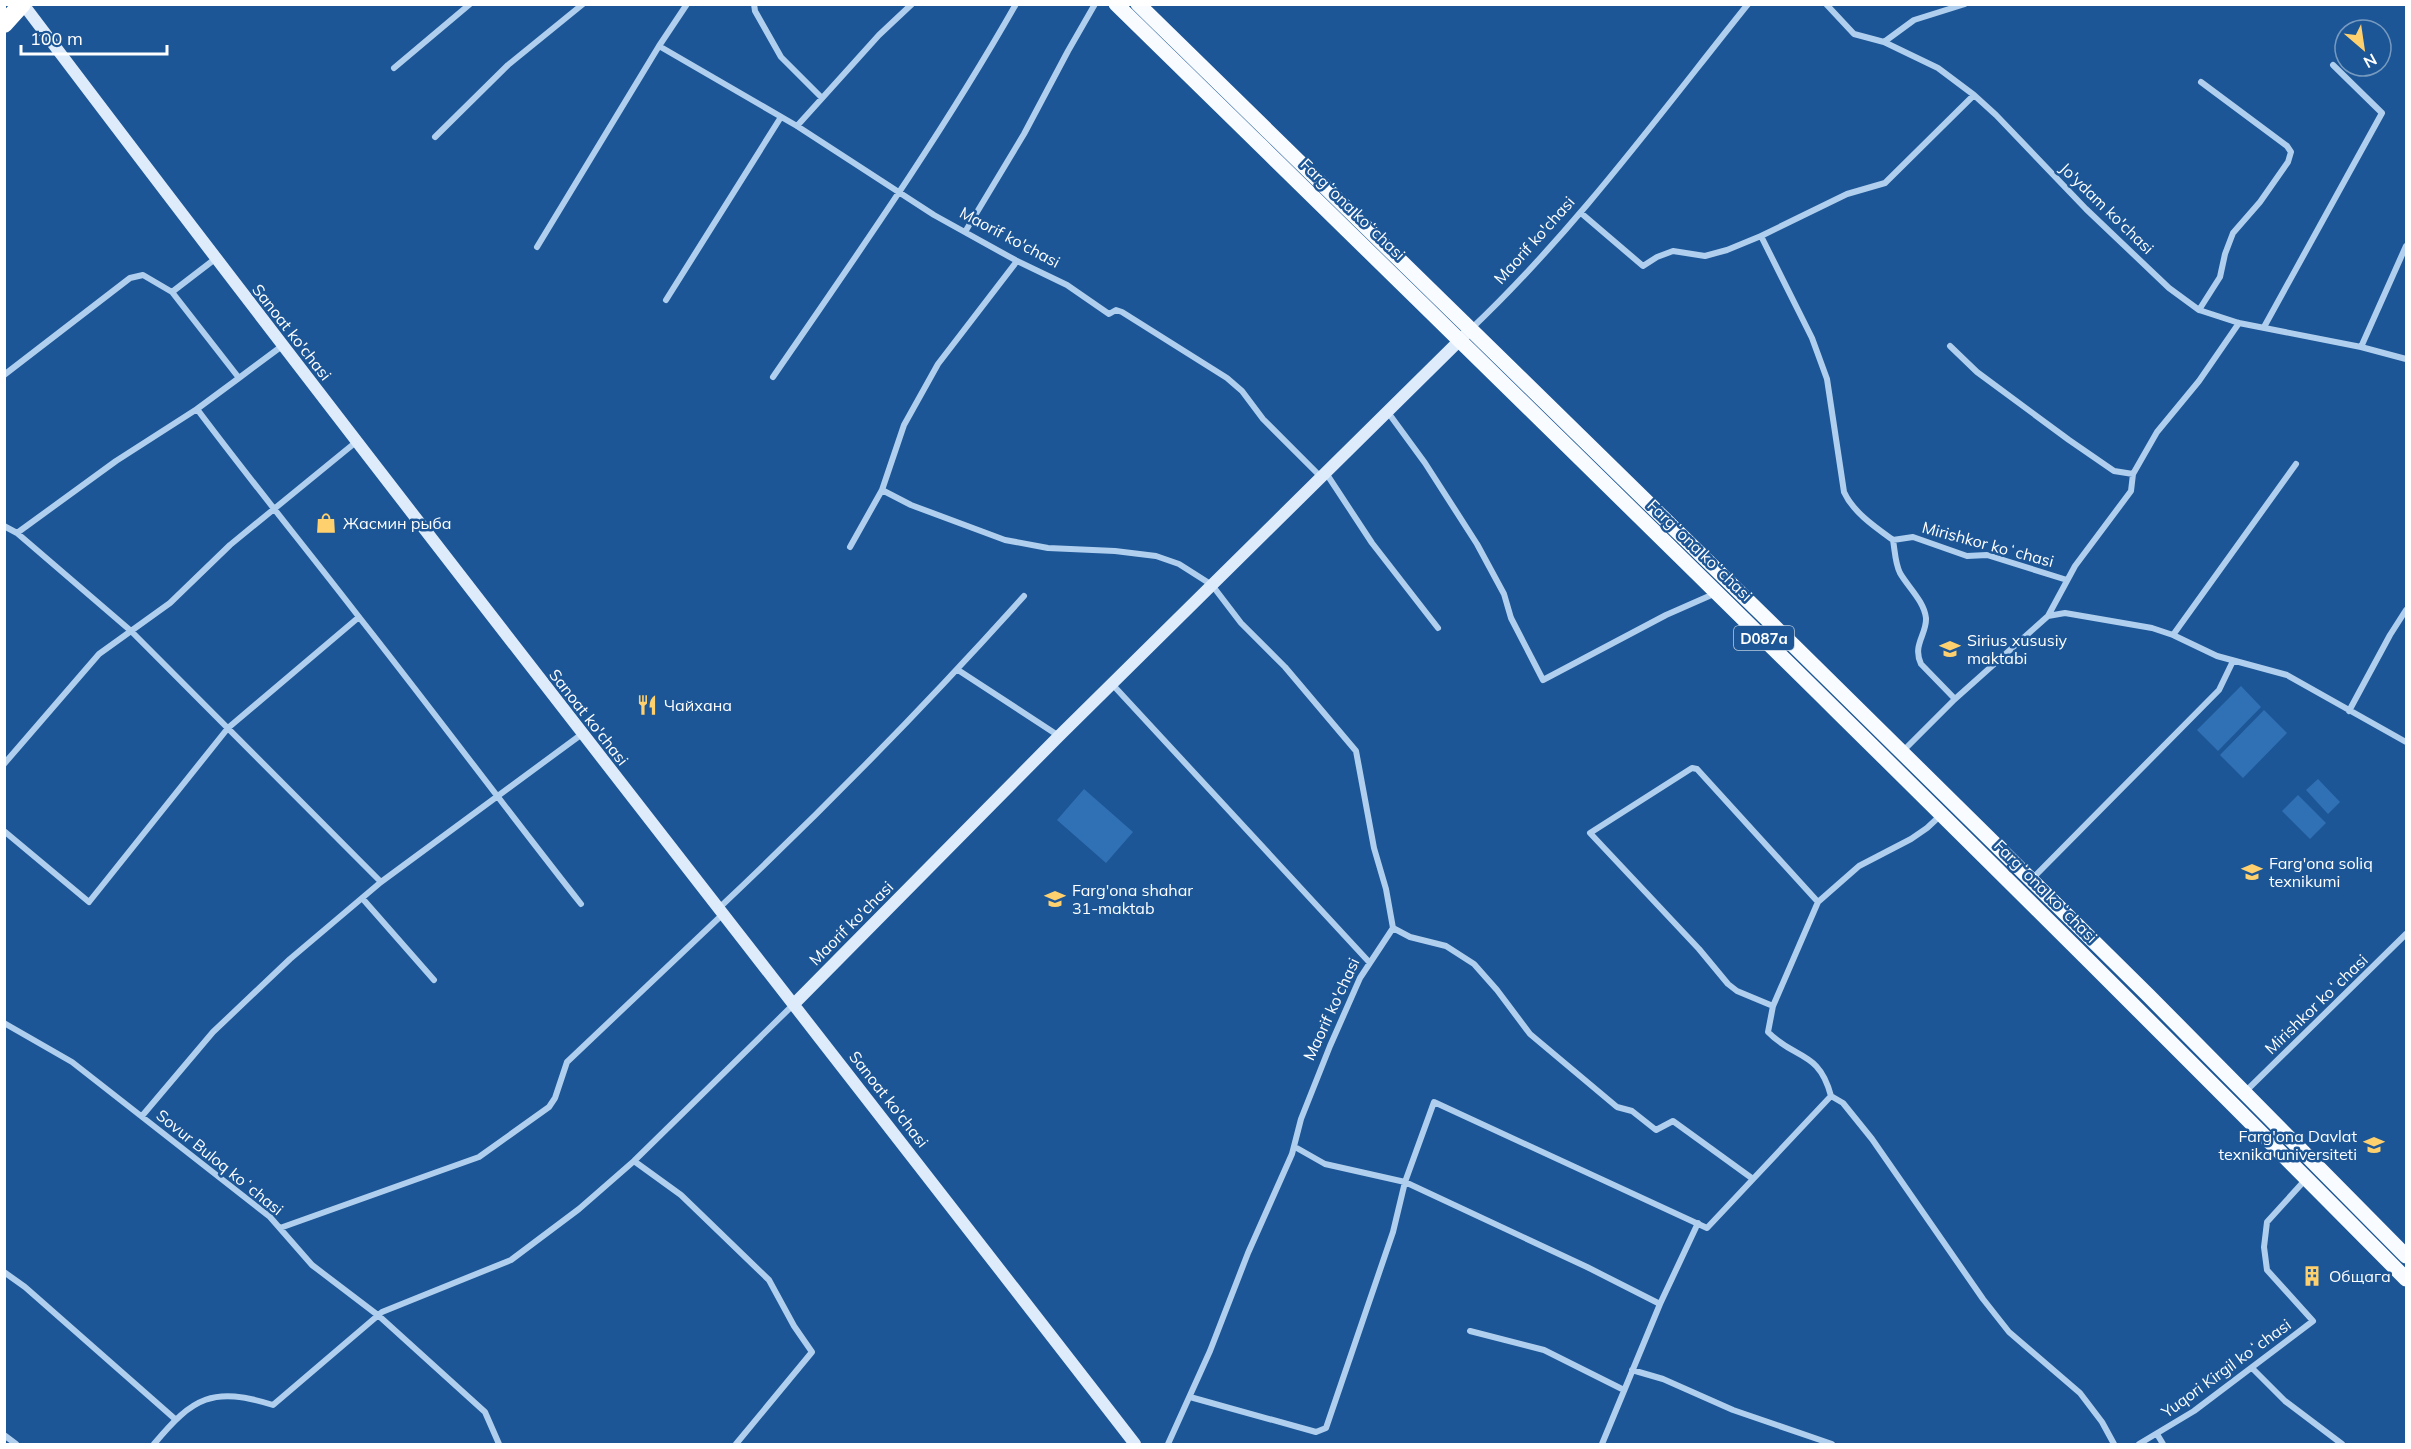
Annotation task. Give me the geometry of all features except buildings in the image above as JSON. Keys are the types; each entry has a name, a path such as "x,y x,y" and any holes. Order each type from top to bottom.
{"highway":[{"path":"4,24 22,4"}],"main road":[{"name":"Sanoat ko'chasi","path":"22,4 215,259 720,913 794,1004 1135,1444"},
{"name":"Fargʻona koʻchasi","path":"1116,4 1902,752 1947,808 2031,880 2307,1178 2406,1279"},
{"name":"Fargʻona koʻchasi","path":"1138,4 1717,592 1947,808 2195,1056 2244,1093 2406,1256"},
{"name":"Maorif ko'chasi","path":"794,1004 1059,736 1465,334"}],"street":[{"path":"394,68 470,4"},
{"path":"435,137 508,65 583,4"},
{"path":"537,247 687,4"},
{"path":"754,4 755,11 781,57 822,98"},
{"path":"797,126 879,35 912,4"},
{"path":"773,377 900,194 961,99 1016,4"},
{"path":"965,232 1024,135 1095,4"},
{"name":"Maorif ko'chasi","path":"1465,334 1518,284 1581,213 1748,4"},
{"name":"Jo'ydam ko'chasi","path":"1826,4 1854,34 1884,42 1938,68 1974,95 2086,209 2169,288 2199,310 2239,323 2361,347 2406,359"},
{"path":"1884,42 1914,20 1965,4"},
{"name":"Maorif ko'chasi","path":"659,46 797,126 900,194 965,232 1067,285 1109,314 1116,310 1122,312 1227,378 1323,475"},
{"path":"2264,327 2382,113 2346,78"},
{"path":"2199,310 2220,277 2224,254 2233,233 2260,202 2288,162 2291,152 2287,146 2200,82"},
{"path":"1581,213 1643,266 1673,251 1705,256 1727,250 1847,194 1885,183 1974,95"},
{"path":"666,300 780,117"},
{"path":"1761,236 1803,318 1827,379 1844,492 1847,499 1870,523 1893,540 1897,564 1923,610 1926,621 1920,637 1917,656 1955,699"},
{"path":"2361,347 2406,246"},
{"path":"172,292 215,259"},
{"path":"850,547 882,490 904,425 938,364 1017,261"},
{"path":"4,375 130,278 143,276 172,292 238,378"},
{"path":"1902,752 1955,699 2048,615 2067,579 2131,491 2133,474 2157,432 2199,381 2239,323"},
{"path":"17,533 116,461 197,410 282,346"},
{"path":"1950,346 1977,372 2069,440 2114,471 2133,474"},
{"path":"197,410 581,904"},
{"path":"1387,410 1425,463 1477,544 1504,594 1510,618 1543,680 1666,615 1717,592"},
{"path":"4,764 99,654 170,603 230,545 356,442"},
{"path":"2173,635 2296,464"},
{"path":"1323,475 1438,628"},
{"path":"882,490 911,505 1005,540 1048,548 1115,551 1156,556 1179,564 1212,585 1241,623 1285,667 1356,751 1374,848 1386,889 1393,928 1410,937 1446,946 1474,964 1530,1034 1617,1107 1632,1112 1656,1130 1673,1121 1753,1179"},
{"path":"4,526 17,533 131,631 381,882"},
{"name":"Mirishkor koʻchasi","path":"1893,540 1913,537 1967,556 1987,555 2067,579"},
{"path":"280,1228 479,1157 549,1107 555,1098 567,1062 720,913 765,864 958,670 1024,596"},
{"path":"2349,711 2390,634 2406,610"},
{"path":"2048,615 2065,613 2152,628 2173,635 2217,656 2287,675 2406,742"},
{"path":"4,831 89,902 228,728 359,617"},
{"path":"2031,880 2219,690 2233,661"},
{"path":"958,670 1059,736"},
{"path":"1112,684 1370,963"},
{"path":"142,1116 213,1032 290,959 381,882 582,734"},
{"path":"1773,1006 1737,991 1728,984 1699,949 1590,833 1692,768 1697,769 1818,902"},
{"path":"1947,808 1919,833 1859,866 1818,902 1773,1006 1768,1032 1776,1041 1817,1065 1827,1080 1831,1096 1843,1102 1872,1139 1983,1299 2009,1332 2080,1393 2102,1422 2114,1444"},
{"path":"362,898 434,980"},
{"name":"Maorif ko'chasi","path":"1168,1444 1210,1351 1248,1253 1294,1147 1301,1119 1330,1046 1360,978 1393,928"},
{"name":"Mirishkor koʻchasi","path":"2244,1093 2406,934"},
{"path":"154,1444 175,1419 203,1400 232,1396 246,1397 273,1406 382,1312 511,1260 579,1209 634,1161 794,1004"},
{"name":"Sovur Buloq koʻchasi","path":"4,1023 72,1062 270,1217 312,1265 379,1316 485,1412 500,1444"},
{"path":"1190,1397 1316,1432 1326,1428 1393,1232 1405,1182 1434,1102 1707,1228 1831,1096"},
{"path":"1294,1147 1325,1164 1405,1182 1587,1267 1660,1304"},
{"path":"634,1161 681,1195 769,1280 794,1326 812,1352 736,1444"},
{"name":"Yuqori Kirgil koʻchasi","path":"2139,1444 2194,1411 2313,1321 2267,1270 2264,1247 2267,1222 2307,1178"},
{"path":"1602,1444 1660,1304 1698,1223"},
{"path":"4,1272 25,1287 175,1419"},
{"path":"1470,1331 1544,1350 1624,1390"},
{"path":"2252,1368 2285,1401 2342,1444"},
{"path":"1632,1370 1663,1379 1733,1410 1832,1444"},
{"name":"Yuqori Kirgil koʻchasi","path":"2157,1434 2163,1444"},
{"path":"4,1435 16,1444"}],"shaded area":[{"path":"2241,686 2261,707 2218,751 2197,730"},
{"path":"2264,710 2287,733 2243,778 2220,755"},
{"path":"2318,779 2340,802 2328,814 2306,790"},
{"path":"1084,789 1133,832 1106,863 1057,820"},
{"path":"2298,795 2326,823 2310,839 2282,811"}],"place":[{"name":"Жасмин рыба","path":"326,523"},
{"name":"Sirius xususiy maktabi","path":"1950,649"},
{"name":"Чайхана","path":"647,705"},
{"name":"Farg'ona soliq texnikumi","path":"2252,872"},
{"name":"Farg'ona shahar 31-maktab","path":"1055,899"},
{"name":"Farg'ona Davlat texnika universiteti","path":"2374,1145"},
{"name":"Общага","path":"2312,1276"}]}
